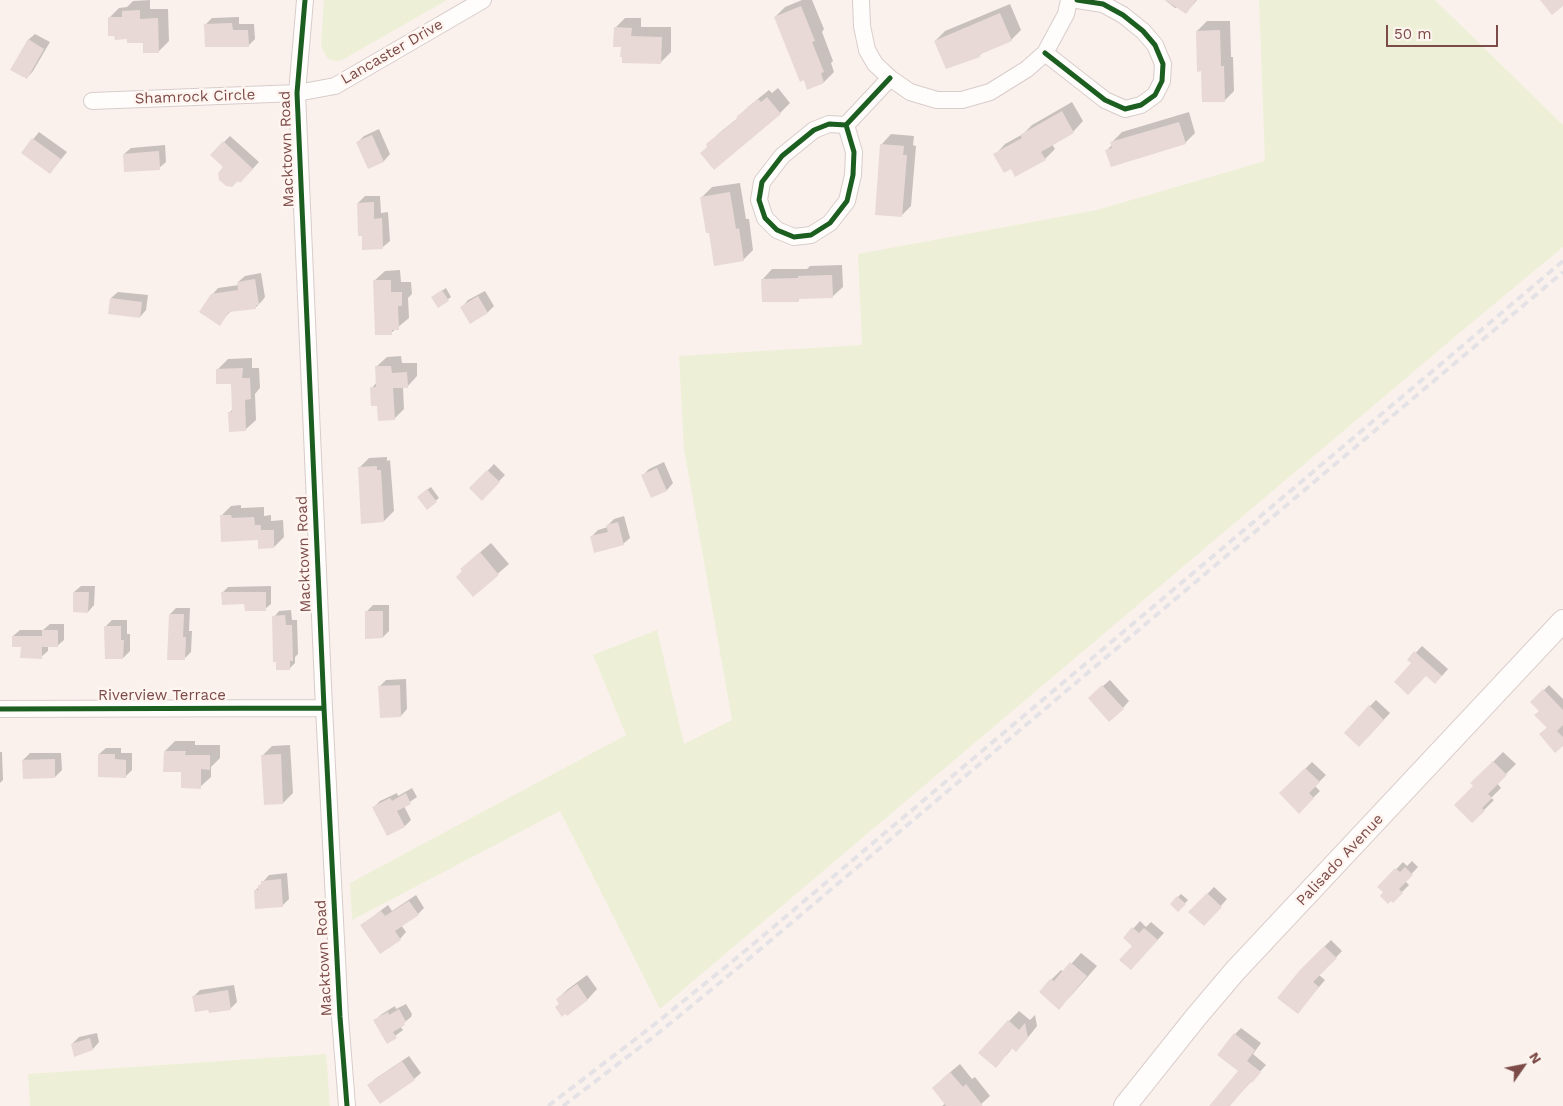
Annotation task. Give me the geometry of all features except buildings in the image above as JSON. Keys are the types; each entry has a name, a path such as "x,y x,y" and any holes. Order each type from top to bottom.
{"main road":[{"name":"Palisado Avenue","path":"1125,1106 1235,971 1563,621"}],"street":[{"name":"Macktown Road","path":"305,0 297,93 324,708 340,1017 347,1106"},
{"name":"Lancaster Drive","path":"297,93 335,86 483,0"},
{"path":"861,0 862,26 867,50 875,64 890,78 910,92 938,100 962,100 990,92 1027,69 1044,53 1066,14 1069,0"},
{"path":"1044,53 1105,100 1125,109 1141,105 1155,95 1162,81 1163,64 1155,46 1143,31 1103,4 1077,0"},
{"path":"846,124 854,152 853,175 847,201 830,223 811,235 794,237 777,230 765,218 759,200 762,182 782,156 814,130 829,124 846,124 890,78"},
{"name":"Shamrock Circle","path":"92,101 297,93"},
{"name":"Riverview Terrace","path":"0,710 324,708"}],"green space":[{"path":"324,0 447,0 342,60 337,61 330,60 321,46"},
{"path":"1259,0 1435,0 1563,125 1563,247 660,1009 560,811 352,920 350,883 626,735 593,655 657,630 684,744 732,720 684,449 679,356 862,345 858,254 1097,210 1265,161"},
{"path":"326,1054 330,1106 30,1106 28,1074"}],"railway":[{"path":"548,1106 650,1028 739,956 1563,261"},
{"path":"563,1106 656,1035 745,962 1563,272"}],"cycle path":[{"path":"305,0 297,93 324,708 340,1017 347,1106"},
{"path":"1045,53 1105,100 1125,109 1141,105 1155,95 1162,81 1163,64 1155,45 1143,31 1123,15 1103,4 1077,0"},
{"path":"846,125 854,152 853,175 847,201 830,223 811,235 794,237 777,230 765,218 759,200 762,182 782,156 814,130 829,124 846,125 890,78"},
{"path":"0,709 324,708"}]}
